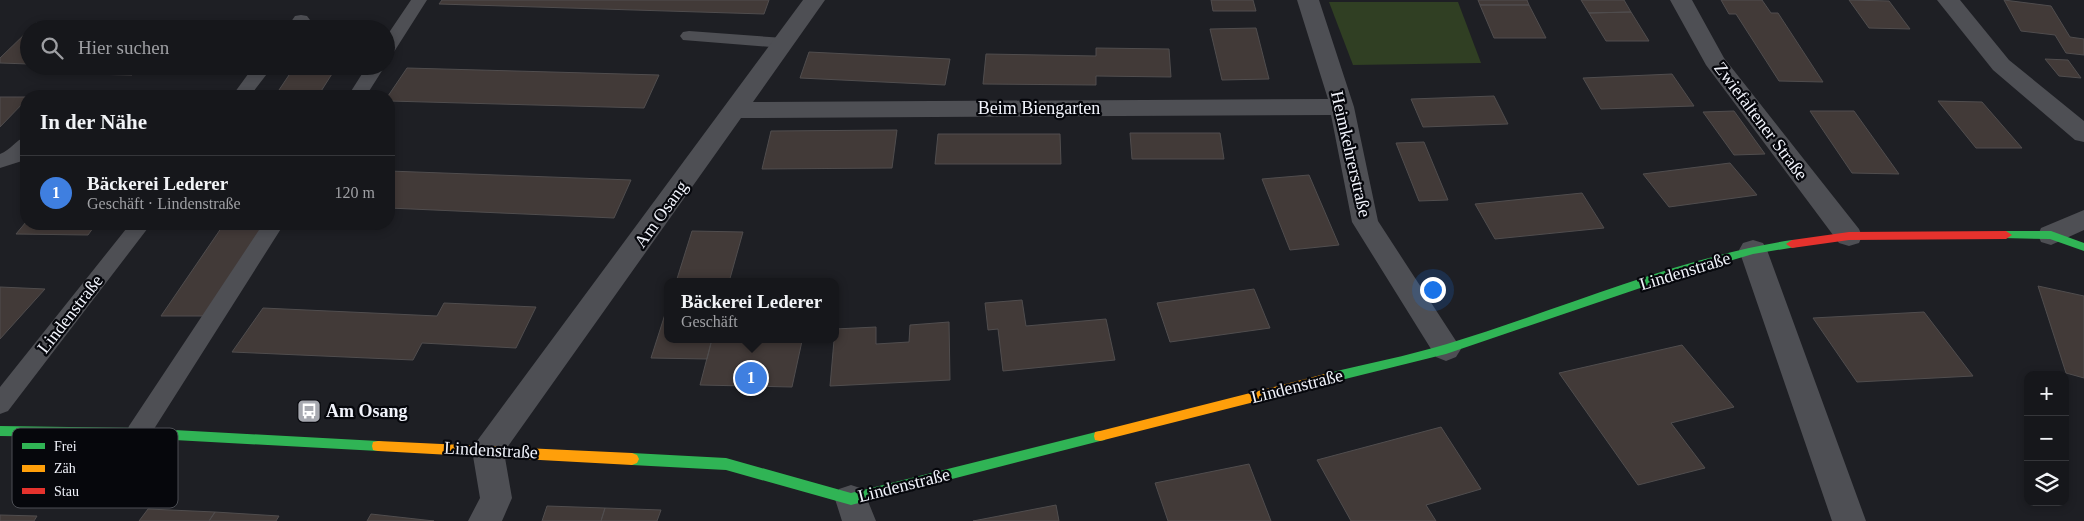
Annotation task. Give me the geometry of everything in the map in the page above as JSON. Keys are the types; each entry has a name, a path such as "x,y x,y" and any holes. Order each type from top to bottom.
{"street":[{"name":"Am Osang","path":"488,450 737,110 814,0"},
{"name":"Heimkehrerstraße","path":"1308,0 1342,107 1366,222 1446,348"},
{"name":"Zwiefaltener Straße","path":"1681,0 1714,60 1849,236"},
{"path":"1948,0 2001,65 2084,134"},
{"name":"Beim Biengarten","path":"737,110 1342,107"},
{"name":"Lindenstraße","path":"2051,235 2084,219"},
{"name":"Lindenstraße","path":"178,435 726,464 855,510 1446,348 1655,279 1753,250 1849,236 2051,235 2084,247"},
{"name":"Lindenstraße","path":"1753,250 1849,521"},
{"path":"485,521 496,498 488,450"}],"lane":[{"path":"395,36 419,0"},
{"path":"689,36 784,43"},
{"path":"246,90 257,75"},
{"path":"361,90 370,75"},
{"path":"0,161 15,156 20,150"},
{"name":"Lindenstraße","path":"0,404 136,230"},
{"path":"141,428 270,230"}],"green space":[{"path":"1329,2 1458,2 1481,63 1353,65"}],"building":[{"path":"442,0 769,0 764,14 439,4"},
{"path":"1211,0 1253,0 1256,11 1213,11"},
{"path":"1478,0 1527,0 1529,5 1480,5"},
{"path":"1581,0 1624,0 1631,12 1589,13"},
{"path":"1721,0 1762,0 1771,13 1778,13 1823,82 1779,81 1736,14 1729,14"},
{"path":"1849,0 1889,1 1910,29 1869,28"},
{"path":"2004,0 2051,6 2070,37 2084,39 2084,55 2066,53 2055,35 2021,31"},
{"path":"1480,5 1529,5 1546,38 1494,38"},
{"path":"1631,12 1649,41 1606,41 1589,13"},
{"path":"1256,28 1269,79 1222,80 1210,29"},
{"path":"20,39 20,64 0,63 0,58"},
{"path":"1096,48 1169,49 1171,77 1096,76 1096,85 983,84 986,54 1096,56"},
{"path":"809,52 950,59 945,85 800,78"},
{"path":"2045,59 2068,60 2081,78 2059,76"},
{"path":"407,68 659,75 644,108 395,101 395,90 392,90"},
{"path":"1672,74 1694,106 1601,109 1583,78"},
{"path":"289,75 331,75 322,90 279,90"},
{"path":"1494,96 1508,124 1423,127 1411,99"},
{"path":"0,97 20,97 20,106 0,127"},
{"path":"1938,101 1982,102 2022,148 1976,148"},
{"path":"1734,111 1765,154 1734,155 1703,112"},
{"path":"1810,111 1854,111 1899,174 1852,173"},
{"path":"897,130 892,168 762,169 771,131"},
{"path":"1130,133 1220,133 1224,159 1132,159"},
{"path":"938,134 1060,134 1061,164 935,164"},
{"path":"1424,142 1448,200 1419,201 1396,143"},
{"path":"1730,163 1757,195 1669,207 1643,174"},
{"path":"395,171 631,180 614,218 395,208"},
{"path":"1309,175 1339,245 1290,250 1262,179"},
{"path":"1582,193 1604,228 1495,239 1475,204"},
{"path":"20,229 92,230 88,235 16,234"},
{"path":"220,230 264,230 209,316 161,316"},
{"path":"692,231 743,232 730,278 677,278"},
{"path":"2038,286 2084,296 2084,378 2065,371"},
{"path":"0,287 45,289 0,339"},
{"path":"1254,289 1270,328 1170,342 1157,303"},
{"path":"1022,300 1026,326 1106,319 1115,360 1003,371 998,329 988,330 985,303"},
{"path":"444,303 536,307 516,348 422,343 413,360 232,352 263,308 437,316"},
{"path":"1924,312 1973,376 1857,382 1813,318"},
{"path":"664,317 664,343 711,343 707,359 651,358"},
{"path":"949,322 950,380 830,386 834,343 839,343 839,329 876,327 876,344 909,342 910,325"},
{"path":"711,343 802,343 792,387 700,385"},
{"path":"1682,345 1734,407 1671,423 1705,468 1638,485 1559,373"},
{"path":"1441,427 1481,489 1426,505 1436,521 1351,521 1317,460"},
{"path":"1249,464 1271,521 1168,521 1155,483"},
{"path":"1056,505 1059,521 973,521"},
{"path":"547,506 605,508 601,521 542,521"},
{"path":"605,508 661,510 657,521 601,521"},
{"path":"148,509 215,512 209,521 139,521"},
{"path":"215,512 279,516 276,521 209,521"},
{"path":"371,514 434,521 367,521"},
{"path":"0,515 37,516 34,521 0,521"}],"traffic: fast":[{"path":"2006,235 2051,235 2084,247"},
{"path":"1325,379 1446,349 1655,279 1753,250 1792,244"},
{"path":"0,431 12,431"},
{"path":"178,435 378,446"},
{"path":"632,459 726,464 851,499 1100,436"}],"traffic: slow":[{"path":"1100,436 1325,379"},
{"path":"378,446 632,459"}],"traffic: jam":[{"path":"1792,244 1849,236 2006,235"}],"place":[{"name":"Bäckerei Lederer","path":"751,378"},
{"name":"Am Osang","path":"309,411"}]}
